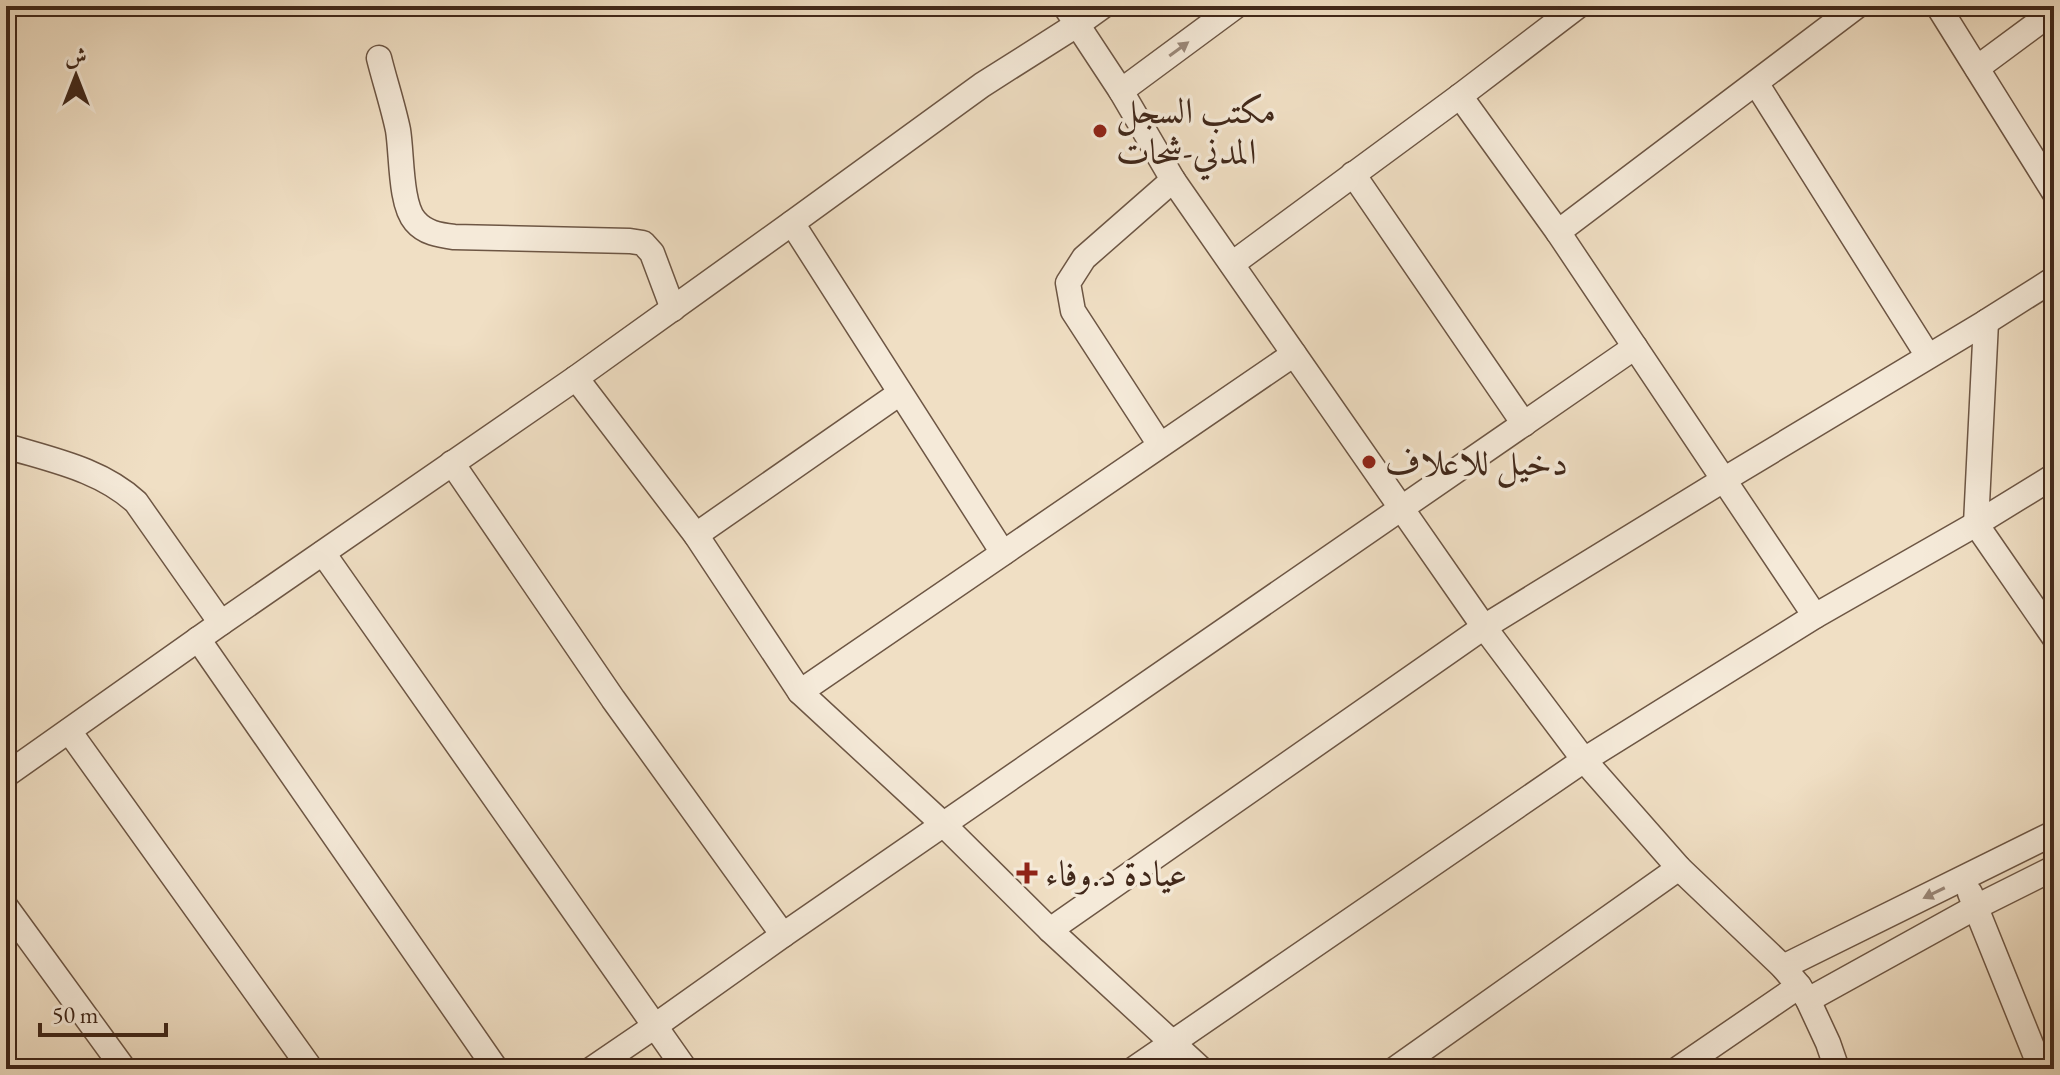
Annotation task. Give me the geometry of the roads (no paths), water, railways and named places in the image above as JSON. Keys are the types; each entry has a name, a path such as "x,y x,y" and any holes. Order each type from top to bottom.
{"street":[{"path":"6,775 673,309 982,85 1072,15 1103,6"},
{"path":"1121,91 1236,6"},
{"path":"1232,264 1578,6"},
{"path":"1558,232 1857,6"},
{"path":"1938,6 2054,192"},
{"path":"1977,68 2054,11"},
{"path":"1072,15 1173,180 1484,627 1584,760 1679,868 1797,984 1828,1043 1837,1069"},
{"path":"379,58 397,130 406,203 413,219 422,229 454,237 643,243 652,253 673,309"},
{"path":"1756,83 1928,356"},
{"path":"1460,96 1558,232 1815,616"},
{"path":"1353,174 1524,424"},
{"path":"1160,445 1073,311 1068,283 1084,258 1173,180"},
{"path":"792,223 1003,553"},
{"path":"1050,930 1484,627 2054,279"},
{"path":"1986,322 1976,524 2054,637"},
{"path":"592,1069 1635,347"},
{"path":"800,692 1294,354"},
{"path":"576,378 696,535 800,692 1201,1069"},
{"path":"696,535 900,393"},
{"path":"6,446 85,470 127,494 136,502 221,623"},
{"path":"452,463 613,699 783,935"},
{"path":"1134,1069 1584,760 1815,616 2054,476"},
{"path":"323,553 685,1069"},
{"path":"198,639 496,1069"},
{"path":"69,731 311,1069"},
{"path":"1678,1069 1797,984 1964,878 2054,833"},
{"path":"1395,1069 1679,868"},
{"path":"1797,984 1976,907 2054,868"},
{"path":"1964,878 2041,1069"},
{"path":"6,907 124,1069"}],"place":[{"name":"مكتب السجل المدني-شحات","path":"1100,131"},
{"name":"دخيل للاعلاف","path":"1369,462"},
{"name":"عيادة د.وفاء","path":"1027,873"}]}
